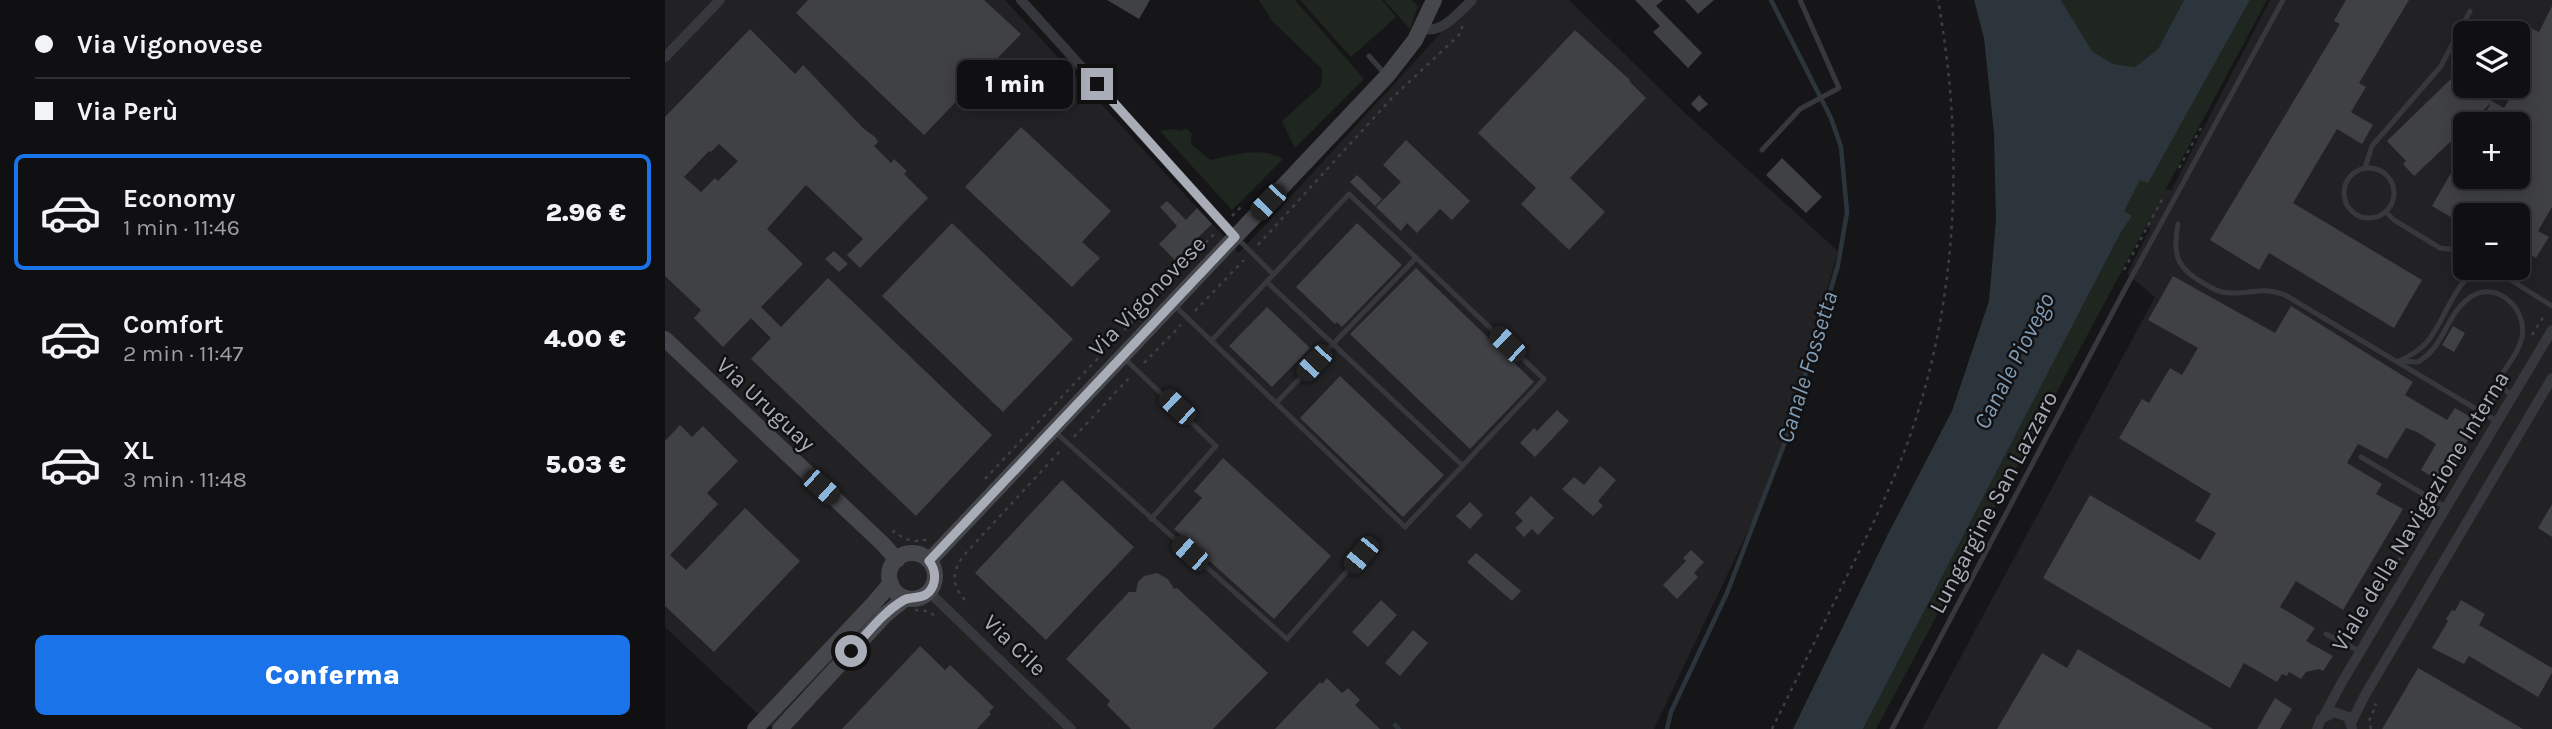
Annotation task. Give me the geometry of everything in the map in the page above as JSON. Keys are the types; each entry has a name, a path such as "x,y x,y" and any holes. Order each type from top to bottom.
{"main road":[{"name":"Via Vigonovese","path":"929,561 1387,76 1408,52 1422,29 1434,0"},
{"name":"Via Uruguay","path":"665,339 897,560"},
{"path":"780,729 885,615 908,605 929,592 935,572 929,561 916,554 909,554 897,560 890,570 891,583 908,605"},
{"path":"755,729 891,583"}],"street":[{"path":"665,57 720,0"},
{"path":"1021,0 1235,237"},
{"path":"1422,29 1433,31 1441,28 1472,0"},
{"name":"Viale della Navigazione Interna","path":"2317,729 2342,682 2552,330"},
{"name":"Viale della Navigazione Interna","path":"2352,726 2365,695 2552,378"},
{"name":"Via Cile","path":"929,592 1071,729"},
{"name":"Viale della Navigazione Interna","path":"2325,715 2339,712 2348,718 2352,726"}],"lane":[{"path":"1762,150 1800,109 1839,89 1800,0"},
{"name":"Lungargine San Lazzaro","path":"1892,729 2124,291 2283,0"},
{"path":"2365,168 2372,146 2441,66 2470,11"},
{"path":"1369,56 1387,76"},
{"path":"2365,168 2376,169 2392,182 2392,203 2386,212 2374,218 2361,217 2350,210 2345,198 2346,185 2353,174 2365,168"},
{"path":"1172,303 1405,527 1544,379 1349,194 1212,340"},
{"path":"2386,212 2394,220 2440,248 2453,250"},
{"path":"2178,224 2174,244 2182,267 2190,276 2219,292 2239,293 2262,289 2285,295 2498,422"},
{"path":"1235,237 1273,274"},
{"path":"1277,402 1416,258"},
{"path":"2399,361 2426,343 2466,280"},
{"path":"2511,280 2552,306"},
{"path":"1267,282 1463,466"},
{"path":"2399,361 2418,362 2433,351 2461,305 2469,297 2483,290 2497,293 2511,302 2521,321 2522,337 2498,380 2498,387 2502,387 2513,397"},
{"path":"1122,356 1216,446 1151,519"},
{"path":"1052,429 1287,639 1371,544"},
{"path":"2361,457 2447,508"},
{"path":"2326,634 2361,652"}],"path":[{"path":"1772,729 1899,466 1920,405 1935,344 1951,236 1955,166 1948,64 1938,0"},
{"path":"1258,246 1391,99 1458,36 1462,27 1459,22"},
{"path":"2124,267 2167,190"},
{"path":"978,486 1211,237"},
{"path":"1200,307 1245,259"},
{"path":"1142,366 1182,324"},
{"path":"1073,438 1132,375"},
{"path":"965,600 955,586 955,568 963,556 1062,450"},
{"path":"894,531 907,540 918,542 930,539"},
{"path":"908,605 928,611 936,617"}],"shaded area":[{"path":"665,0 1005,0 1239,253 1471,0 1569,0 1685,113 1838,251 1784,442 1760,506 1654,729 774,729 665,627"},
{"path":"1259,0 1295,0 1364,79 1295,148 1282,121 1321,86 1322,69 1272,21"},
{"path":"1300,0 1382,0 1396,17 1351,57"},
{"path":"1384,0 1411,0 1418,6 1410,29"},
{"path":"2061,0 2184,0 2158,49 2135,67 2113,64 2092,51"},
{"path":"2250,0 2267,0 1876,729 1863,729 2121,232 2132,216 2124,212 2140,179 2148,182"},
{"path":"2270,0 2552,0 2552,729 1922,729 2155,297 2127,274 2150,229 2117,216 2140,173 2171,191"},
{"path":"1186,128 1192,134 1191,144 1210,160 1257,152 1283,159 1232,210 1160,131 1181,131"}],"water":[{"name":"Canale Piovego","path":"1974,0 2061,0 2092,51 2113,64 2135,67 2158,49 2184,0 2250,0 2148,183 2140,180 2124,211 2132,216 2121,232 1863,729 1793,729 1887,536 1952,411 1989,301 1996,220 1994,133 1984,38"}],"building":[{"path":"808,0 984,0 1021,34 924,135 796,13"},
{"path":"1107,0 1150,0 1139,19"},
{"path":"1635,0 1663,0 1656,6 1702,53 1688,68 1653,32 1660,26"},
{"path":"1685,0 1714,0 1698,14"},
{"path":"2346,0 2409,0 2359,83 2366,87 2351,112 2373,125 2362,144 2337,129 2293,203 2422,280 2394,328 2269,253 2259,270 2210,240 2340,24 2334,21"},
{"path":"2552,6 2552,207 2538,231 2549,237 2536,258 2530,254 2530,203 2453,203 2453,218 2432,206 2453,170 2453,189 2530,189 2530,112 2486,112 2491,103 2482,112 2453,112 2453,139 2414,176 2403,164 2406,161 2387,141 2453,77 2453,98 2487,98 2504,108 2510,98 2530,98 2530,30 2539,32"},
{"path":"750,29 795,74 803,65 863,128 875,137 878,142 874,146 891,163 894,159 907,171 904,174 928,198 860,268 847,255 863,239 806,185 767,229 803,264 761,307 781,327 828,278 992,435 916,516 751,359 771,338 751,318 723,347 694,318 701,310 665,276 665,117","holes":["719,144 738,161 718,181 715,178 701,192 684,177"]},
{"path":"1575,30 1646,98 1570,178 1605,212 1569,250 1521,204 1536,188 1478,133"},
{"path":"1699,95 1708,104 1699,112 1691,104"},
{"path":"1021,127 1111,211 1082,242 1100,258 1072,287 965,187"},
{"path":"1406,140 1470,201 1452,220 1440,209 1417,233 1407,223 1401,231 1376,207 1401,182 1383,165"},
{"path":"1782,158 1822,197 1806,213 1766,175"},
{"path":"1357,175 1382,199 1375,206 1350,182"},
{"path":"1167,201 1186,220 1197,208 1212,224 1175,260 1159,244 1177,226 1160,207"},
{"path":"952,223 1073,339 1003,412 882,296"},
{"path":"1357,223 1402,265 1342,327 1337,322 1335,324 1296,287"},
{"path":"834,251 848,264 839,272 825,259"},
{"path":"1416,268 1534,382 1470,449 1350,334"},
{"path":"2173,276 2275,333 2291,306 2413,382 2405,395 2447,420 2455,408 2469,416 2476,415 2479,420 2444,484 2421,470 2436,444 2417,432 2406,428 2387,459 2358,444 2347,463 2382,484 2376,494 2403,509 2343,610 2296,581 2280,607 2315,628 2306,641 2333,656 2323,671 2319,669 2306,672 2301,679 2289,672 2287,676 2282,674 2277,682 2244,663 2230,688 2043,578 2090,495 2200,560 2216,533 2195,521 2211,494 2119,438 2142,399 2149,403 2170,368 2182,375 2198,348 2148,320"},
{"path":"1267,307 1310,348 1272,387 1229,346"},
{"path":"2453,326 2465,333 2454,352 2442,345"},
{"path":"1340,376 1444,475 1403,517 1300,418"},
{"path":"1557,410 1569,421 1535,457 1520,443 1534,428 1537,431"},
{"path":"680,425 692,437 703,426 738,461 707,493 718,504 670,555 686,570 745,508 800,561 714,652 665,606 665,441"},
{"path":"1223,458 1331,556 1274,619 1174,529 1202,498 1194,491"},
{"path":"1600,466 1616,480 1598,501 1603,506 1593,516 1562,489 1574,477 1584,485"},
{"path":"1062,480 1134,547 1046,640 975,573"},
{"path":"1531,496 1554,518 1538,535 1532,529 1524,537 1515,528 1523,521 1515,513"},
{"path":"1470,502 1483,515 1470,529 1456,516"},
{"path":"2552,504 2552,537 2538,528"},
{"path":"1691,550 1704,562 1694,573 1698,577 1677,599 1663,585 1686,561 1683,558"},
{"path":"1476,553 1521,591 1512,601 1467,562"},
{"path":"1157,573 1168,579 1174,589 1177,588 1268,673 1213,729 1131,729 1107,705 1110,701 1066,659 1129,592 1136,592 1138,582 1144,576"},
{"path":"1381,600 1397,615 1368,647 1352,632"},
{"path":"2461,600 2485,614 2479,625 2552,668 2552,673 2538,697 2469,656 2464,664 2432,648 2448,621 2446,619 2452,610 2455,611"},
{"path":"1413,630 1428,643 1400,676 1385,663"},
{"path":"920,646 945,670 950,665 994,707 977,729 842,729"},
{"path":"2078,649 2213,729 1997,729 2042,653 2067,668"},
{"path":"2418,668 2427,673 2523,729 2382,729"},
{"path":"1327,678 1342,693 1348,688 1360,700 1355,705 1380,729 1275,729"},
{"path":"2275,698 2292,709 2280,729 2257,729"}],"waterway":[{"name":"Canale Fossetta","path":"1667,729 1671,712 1727,593 1785,442 1838,265 1847,212 1841,147 1831,118 1771,0"},
{"path":"1395,725 1399,729"}],"route":[{"path":"851,651 885,615 906,598 918,598 929,592 935,579 935,572 929,561 1235,237 1097,84"}]}
